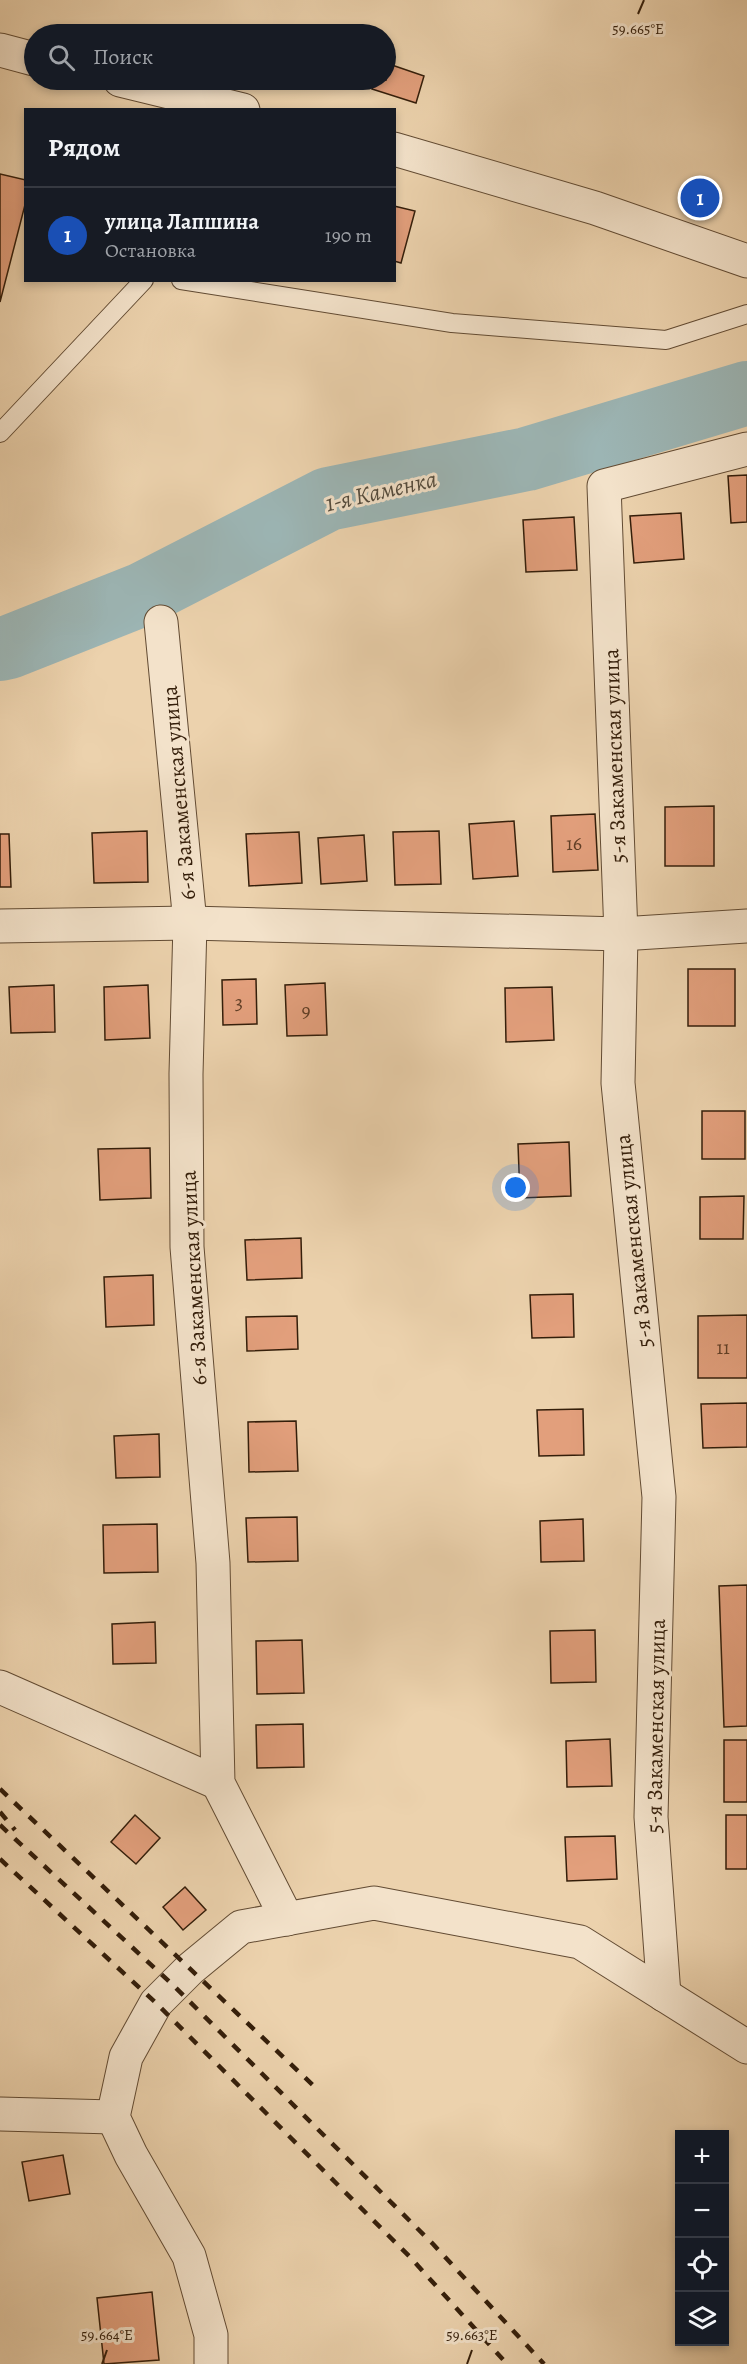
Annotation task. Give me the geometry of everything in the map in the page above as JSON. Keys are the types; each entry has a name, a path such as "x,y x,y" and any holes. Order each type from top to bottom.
{"street":[{"path":"0,50 24,56"},
{"path":"161,90 235,108"},
{"path":"396,150 594,208 747,261"},
{"name":"5-я Закаменская улица","path":"664,1995 651,1817 659,1497 618,1083 621,934 604,486 747,449"},
{"name":"6-я Закаменская улица","path":"161,622 190,923 186,1074 187,1247 213,1563 218,1783 287,1919"},
{"path":"0,926 190,923 621,934 747,926"},
{"path":"0,1688 218,1783"},
{"path":"211,2364 211,2335 189,2256 131,2156 113,2117 126,2057 156,2003 190,1969 242,1927 374,1903 580,1942 747,2047"},
{"path":"0,2115 113,2117"}],"lane":[{"path":"0,433 142,282"},
{"path":"194,282 452,323 666,340 747,314"}],"building":[{"path":"396,66 424,76 416,103 375,90 396,90"},
{"path":"0,174 24,180 24,209 0,302"},
{"path":"396,206 415,211 401,263 396,262"},
{"path":"747,475 747,522 731,523 728,476"},
{"path":"681,513 684,559 634,563 630,516"},
{"path":"574,517 577,570 526,572 523,520"},
{"path":"714,806 714,866 665,866 665,807"},
{"path":"595,814 598,870 553,872 551,816"},
{"path":"514,821 518,876 473,879 469,824"},
{"path":"147,831 148,882 94,883 92,833"},
{"path":"439,831 441,884 395,885 393,832"},
{"path":"299,832 302,883 249,886 246,834"},
{"path":"0,834 9,834 11,887 0,887"},
{"path":"364,835 367,881 321,884 318,838"},
{"path":"688,969 735,969 735,1026 688,1026"},
{"path":"256,979 257,1024 223,1025 222,980"},
{"path":"325,983 327,1035 287,1036 285,985"},
{"path":"54,985 55,1032 11,1033 9,987"},
{"path":"148,985 150,1038 105,1040 104,987"},
{"path":"552,987 554,1040 506,1042 505,988"},
{"path":"702,1111 745,1111 745,1159 702,1159"},
{"path":"569,1142 571,1196 520,1198 518,1144"},
{"path":"150,1148 151,1198 100,1200 98,1149"},
{"path":"744,1196 743,1239 700,1239 700,1197"},
{"path":"301,1238 302,1278 247,1280 245,1240"},
{"path":"153,1275 154,1325 106,1327 104,1277"},
{"path":"573,1294 574,1337 532,1338 530,1295"},
{"path":"747,1315 747,1378 698,1378 698,1316"},
{"path":"297,1316 298,1349 247,1351 246,1317"},
{"path":"747,1403 747,1447 703,1448 701,1404"},
{"path":"583,1409 584,1455 539,1456 537,1410"},
{"path":"296,1421 298,1471 249,1472 248,1422"},
{"path":"159,1434 160,1477 116,1478 114,1436"},
{"path":"297,1517 298,1561 248,1562 246,1518"},
{"path":"583,1519 584,1561 541,1562 540,1521"},
{"path":"157,1524 158,1572 104,1573 103,1525"},
{"path":"747,1585 747,1726 724,1727 719,1586"},
{"path":"155,1622 156,1663 113,1664 112,1624"},
{"path":"595,1630 596,1682 551,1683 550,1631"},
{"path":"302,1640 304,1693 257,1694 256,1641"},
{"path":"303,1724 304,1767 257,1768 256,1725"},
{"path":"610,1739 612,1786 567,1787 566,1741"},
{"path":"724,1740 747,1740 747,1802 724,1802"},
{"path":"135,1815 160,1838 136,1864 111,1842"},
{"path":"726,1815 747,1815 747,1869 726,1869"},
{"path":"615,1836 617,1879 567,1881 565,1837"},
{"path":"185,1887 206,1910 183,1930 163,1907"},
{"path":"63,2155 70,2194 29,2201 22,2162"},
{"path":"152,2292 159,2360 104,2364 97,2298"}],"waterway":[{"name":"1-я Каменка","path":"0,649 143,594 328,499 527,459 747,393"}],"railway":[{"path":"0,1789 316,2088"},
{"path":"0,1812 15,1830"},
{"path":"0,1825 174,1986 433,2244 544,2364"},
{"path":"0,1859 156,2003 409,2256 507,2364"}],"place":[{"name":"улица Лапшина","path":"700,198"}]}
